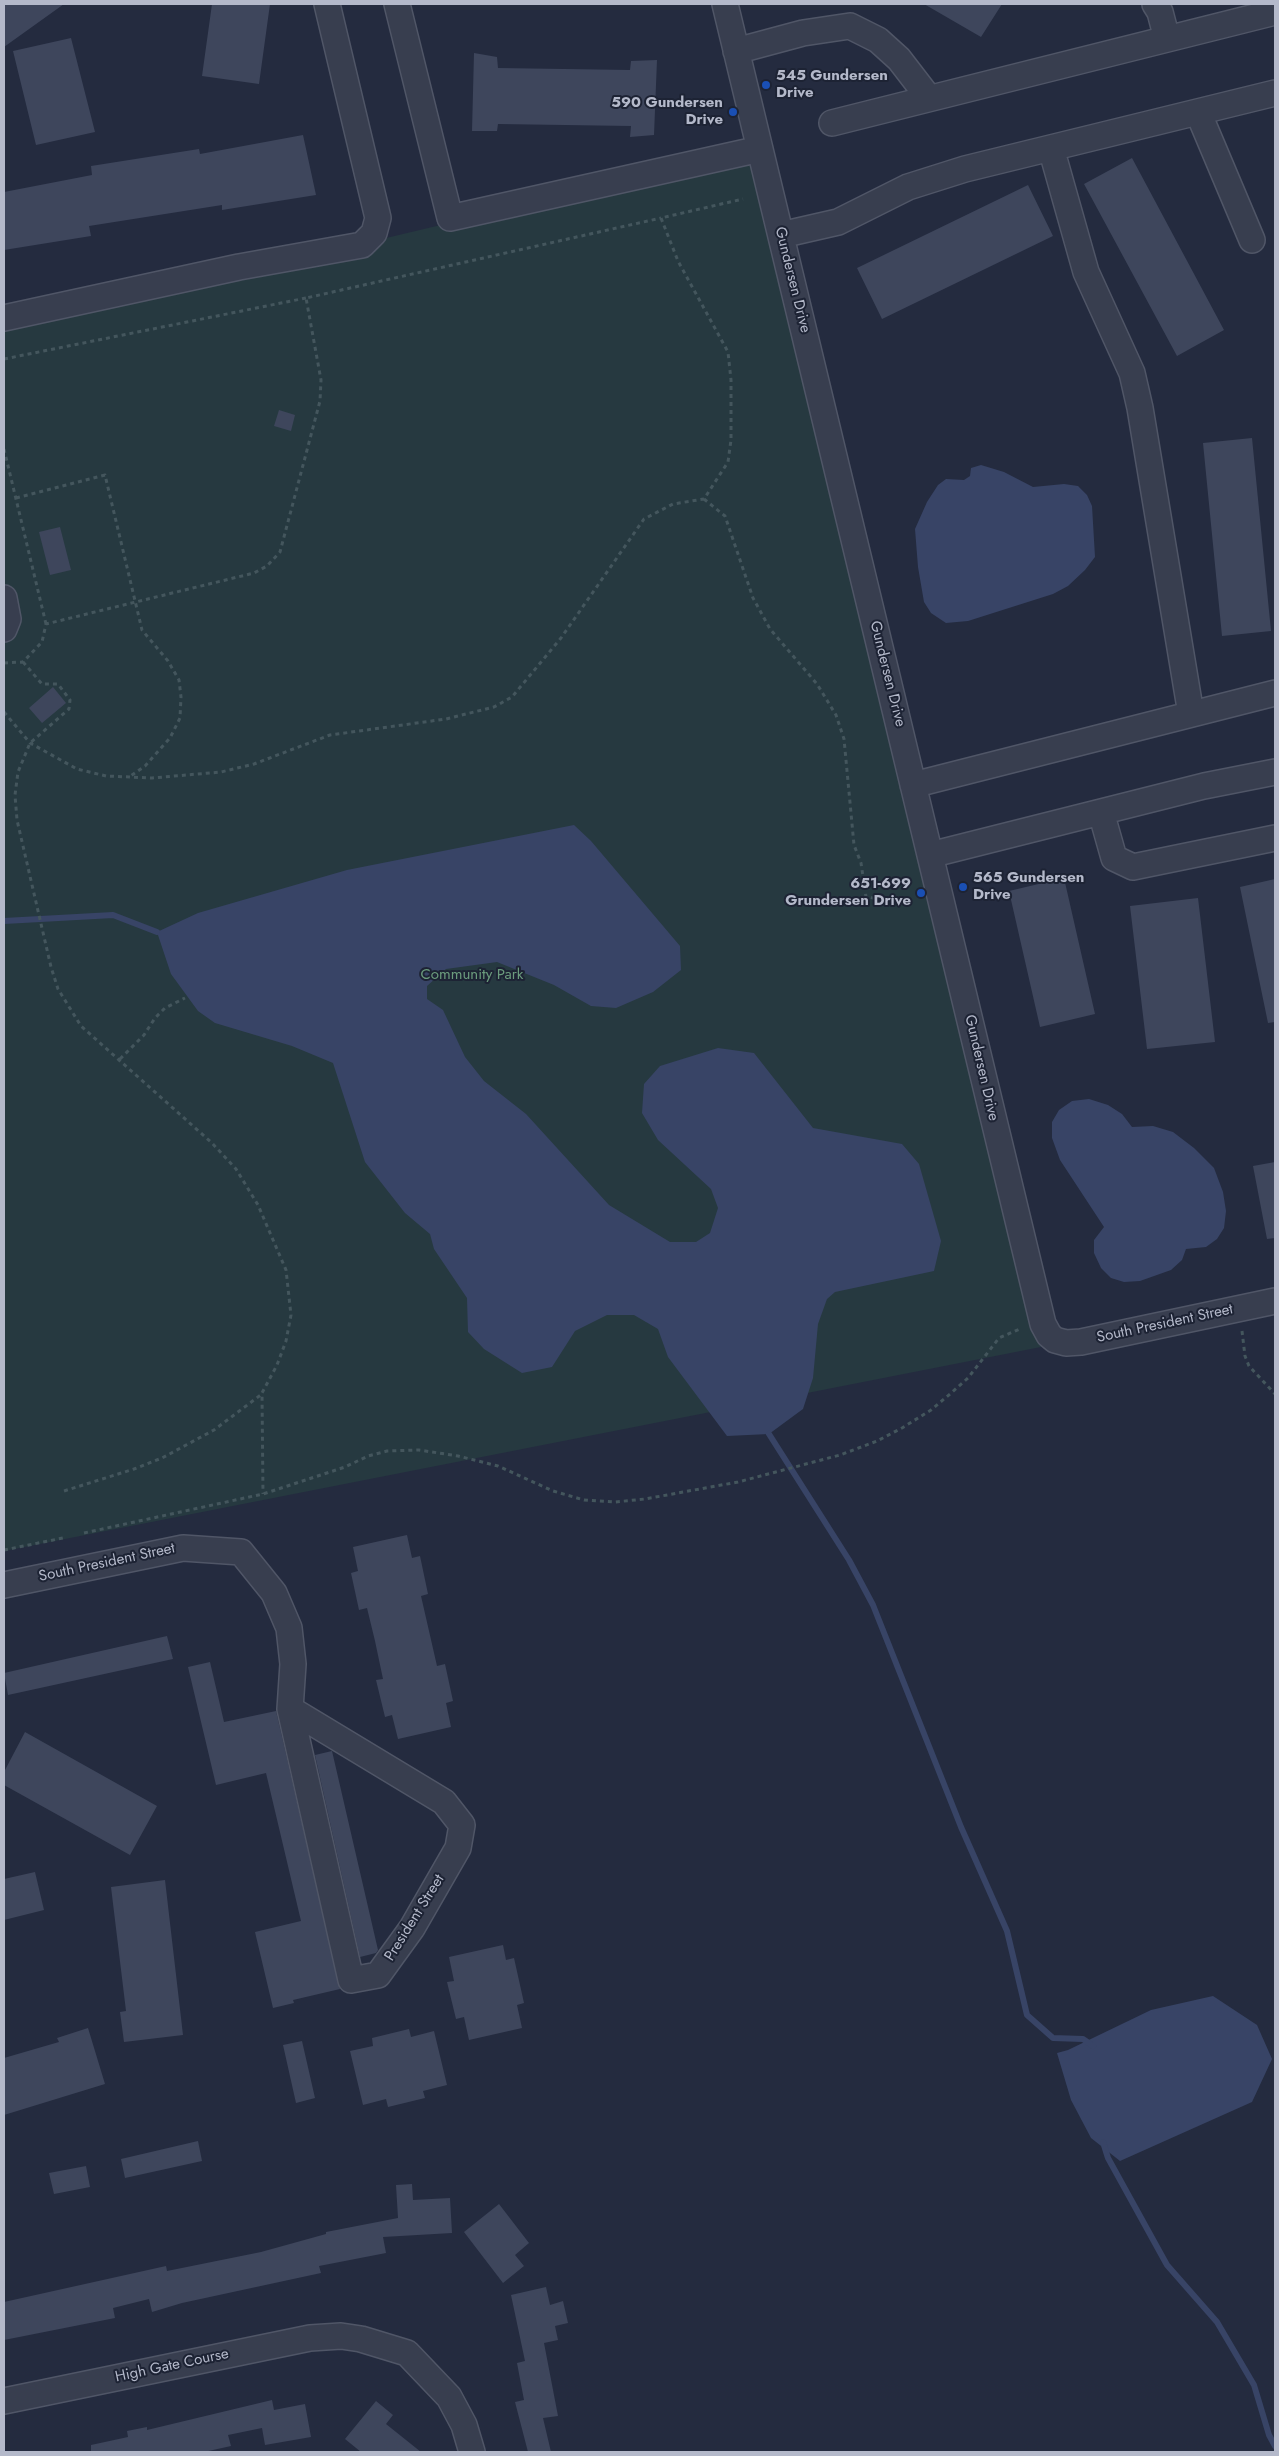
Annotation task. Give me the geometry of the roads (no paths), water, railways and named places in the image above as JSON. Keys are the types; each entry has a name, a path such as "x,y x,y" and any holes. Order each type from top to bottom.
{"street":[{"path":"4,318 239,267 362,245 374,233 378,218 327,4"},
{"path":"397,4 450,218 760,149"},
{"name":"Gundersen Drive","path":"725,4 1043,1324 1049,1335 1055,1340"},
{"path":"1155,4 1160,12 1167,39"},
{"path":"832,123 1275,12"},
{"path":"736,51 803,33 850,26 878,40 899,58 929,98"},
{"path":"781,235 838,222 908,186 965,169 1275,93"},
{"path":"1198,112 1252,240"},
{"path":"1051,148 1086,272 1132,373 1142,418 1191,714"},
{"path":"4,598 8,619 4,629"},
{"path":"914,785 1275,693"},
{"path":"930,855 1204,786 1275,772"},
{"path":"1102,812 1114,858 1133,867 1275,838"},
{"name":"South President Street","path":"1055,1340 1066,1343 1080,1342 1275,1301"},
{"name":"South President Street","path":"4,1585 183,1548 241,1552"},
{"name":"President Street","path":"241,1552 274,1593 289,1628 293,1664 290,1709 351,1980 378,1975 412,1928 458,1848 462,1825 444,1802 290,1709"},
{"name":"High Gate Course","path":"4,2401 310,2338 341,2336 361,2339 408,2353 449,2397 464,2425 472,2452"}],"water":[{"path":"981,465 1004,472 1033,487 1064,484 1078,486 1087,495 1092,506 1095,557 1085,570 1068,586 1053,594 968,621 946,623 931,613 924,602 918,567 915,529 927,502 938,485 946,479 964,480 970,476 971,468"},
{"path":"574,825 591,841 680,946 681,970 653,992 616,1008 591,1006 554,985 497,962 446,969 427,986 427,999 443,1010 465,1057 484,1081 526,1114 609,1205 670,1242 696,1242 710,1233 718,1208 711,1189 658,1140 642,1113 644,1084 660,1066 718,1048 754,1053 813,1128 902,1144 919,1164 941,1241 934,1271 835,1292 827,1299 818,1324 813,1378 803,1409 769,1434 727,1436 668,1357 658,1329 634,1315 607,1315 575,1331 552,1367 522,1373 484,1349 468,1332 467,1298 434,1249 430,1234 405,1213 365,1162 333,1063 292,1046 215,1023 198,1011 171,974 157,932 198,913 347,870"},
{"path":"1089,1099 1108,1105 1122,1114 1132,1127 1153,1126 1173,1132 1194,1148 1214,1168 1223,1192 1226,1211 1224,1228 1217,1239 1206,1247 1186,1249 1182,1260 1171,1270 1140,1281 1124,1282 1111,1278 1101,1268 1094,1253 1094,1240 1104,1227 1060,1160 1052,1138 1052,1122 1059,1110 1072,1101"},
{"path":"1213,1996 1257,2025 1272,2059 1252,2102 1120,2161 1091,2138 1071,2100 1057,2053 1068,2050 1151,2010"}],"waterway":[{"path":"4,921 113,915 157,932"},
{"path":"769,1434 849,1560 873,1605 961,1827 1007,1931 1027,2015 1053,2038 1083,2039 1093,2046"},
{"path":"1103,2142 1108,2158 1167,2265 1217,2322 1254,2385 1269,2435 1275,2446"}],"place":[{"name":"545 Gundersen Drive","path":"766,85"},
{"name":"590 Gundersen Drive","path":"733,112"},
{"name":"565 Gundersen Drive","path":"963,887"},
{"name":"651-699 Grundersen Drive","path":"921,893"}],"park label":[{"name":"Community Park","path":"472,975"}]}
